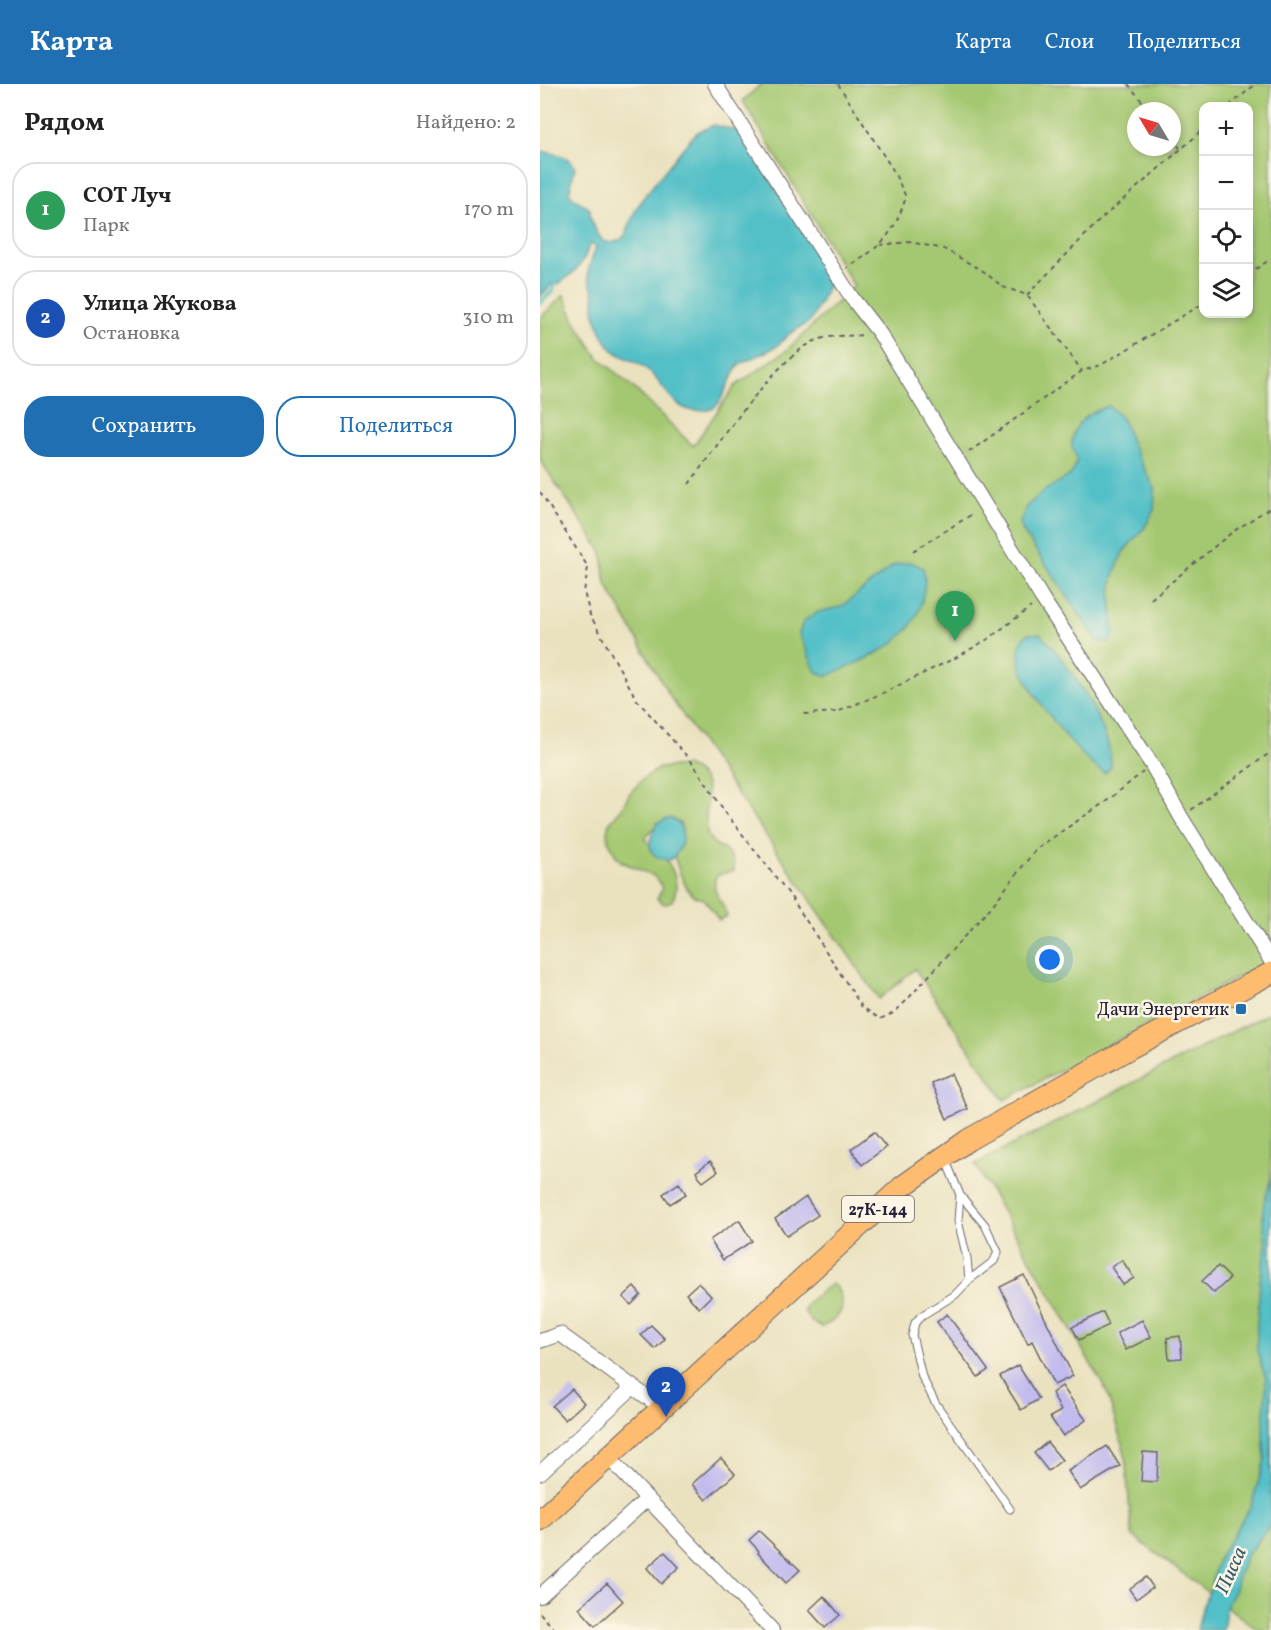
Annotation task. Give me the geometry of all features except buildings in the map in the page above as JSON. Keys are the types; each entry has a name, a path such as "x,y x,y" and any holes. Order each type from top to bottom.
{"main road":[{"name":"27К-144","path":"540,1520 903,1186 968,1140 1130,1048 1271,973"}],"street":[{"path":"715,84 852,298 880,334 1042,598 1152,765 1181,817 1271,961"},
{"path":"540,1341 560,1334 662,1408"},
{"path":"540,1473 633,1387"},
{"path":"608,1457 772,1630"},
{"path":"540,1596 647,1499"}],"lane":[{"path":"944,1156 960,1195 985,1225 998,1252 994,1261 955,1295 921,1316 915,1323 912,1335 922,1377 936,1404 1010,1509"},
{"path":"960,1195 958,1221 969,1281"}],"path":[{"path":"837,274 872,252 890,235 906,197 893,170 838,84"},
{"path":"1128,84 1143,102"},
{"path":"1234,102 1256,84"},
{"path":"1181,147 1199,132"},
{"path":"1027,295 1102,218 1171,156"},
{"path":"880,245 910,242 944,249 983,271 1003,287 1027,295 1082,371"},
{"path":"1253,271 1271,259"},
{"path":"958,459 1082,371 1101,365 1199,305"},
{"path":"689,484 756,396 790,357 819,339 880,334"},
{"path":"540,492 588,567 584,592 590,615 637,700 692,762 725,812 789,894 862,1007 880,1020 894,1013 906,1001 991,907 1036,849 1108,800 1152,765"},
{"path":"913,551 986,505"},
{"path":"1151,599 1231,533 1271,507"},
{"path":"804,714 837,712 883,693 957,657 988,639 1042,598"},
{"path":"1181,817 1271,752"},
{"path":"540,1613 555,1630"}],"green space":[{"path":"761,84 1271,84 1271,960 1004,1100 915,969 879,999 671,698 606,584 602,552 540,460 540,318 564,295 576,323 598,357 637,391 693,446 735,386 787,350 854,286 743,101"},
{"path":"686,766 697,772 706,786 706,821 709,837 731,856 733,863 734,871 717,875 715,881 716,891 727,916 719,920 704,899 693,896 687,889 680,873 674,856 682,831 680,823 672,819 660,824 650,831 646,839 666,860 674,875 676,885 674,896 672,901 664,904 657,898 662,890 654,876 622,862 616,856 608,840 609,823 643,779 659,768"},
{"path":"1271,1012 1271,1630 1258,1630 1132,1535 1125,1454 1106,1390 975,1164"},
{"path":"831,1284 836,1286 839,1293 841,1310 835,1319 822,1327 810,1320 804,1309 809,1301"}],"water":[{"path":"714,125 739,131 828,269 828,286 811,321 789,334 776,347 740,364 719,403 712,409 700,411 690,410 675,402 646,368 615,352 606,341 596,318 588,276 596,246 589,244 585,257 574,272 558,284 555,281 540,297 540,151 569,159 575,167 569,193 590,209 597,233 603,241 611,243 620,240 626,234 636,209 691,138"},
{"path":"1109,406 1122,418 1133,447 1155,489 1154,510 1145,527 1123,552 1113,577 1111,595 1114,634 1109,643 1097,640 1022,530 1020,522 1026,507 1044,491 1071,475 1077,461 1072,446 1076,428 1090,414"},
{"path":"911,562 923,568 925,582 919,612 911,626 888,647 873,655 828,676 816,672 799,634 803,622 818,612 841,607 894,565"},
{"path":"1027,634 1040,634 1063,661 1086,696 1104,733 1109,751 1111,767 1105,773 1085,758 1073,745 1030,687 1019,657 1020,645"},
{"path":"670,818 680,826 682,838 679,850 670,860 656,856 650,848 650,842 657,823"},
{"name":"Писса","path":"1271,1178 1271,1524 1246,1556 1235,1589 1227,1604 1223,1630 1197,1630 1218,1559 1251,1506 1265,1460 1263,1433 1266,1379 1257,1351 1257,1324 1260,1281 1266,1246 1264,1203"}],"waterway":[{"path":"540,303 553,291 555,281"}],"place":[{"name":"СОТ Луч","path":"955,641"},
{"name":"Дачи Энергетик","path":"1241,1009"},
{"name":"Улица Жукова","path":"666,1417"}]}
